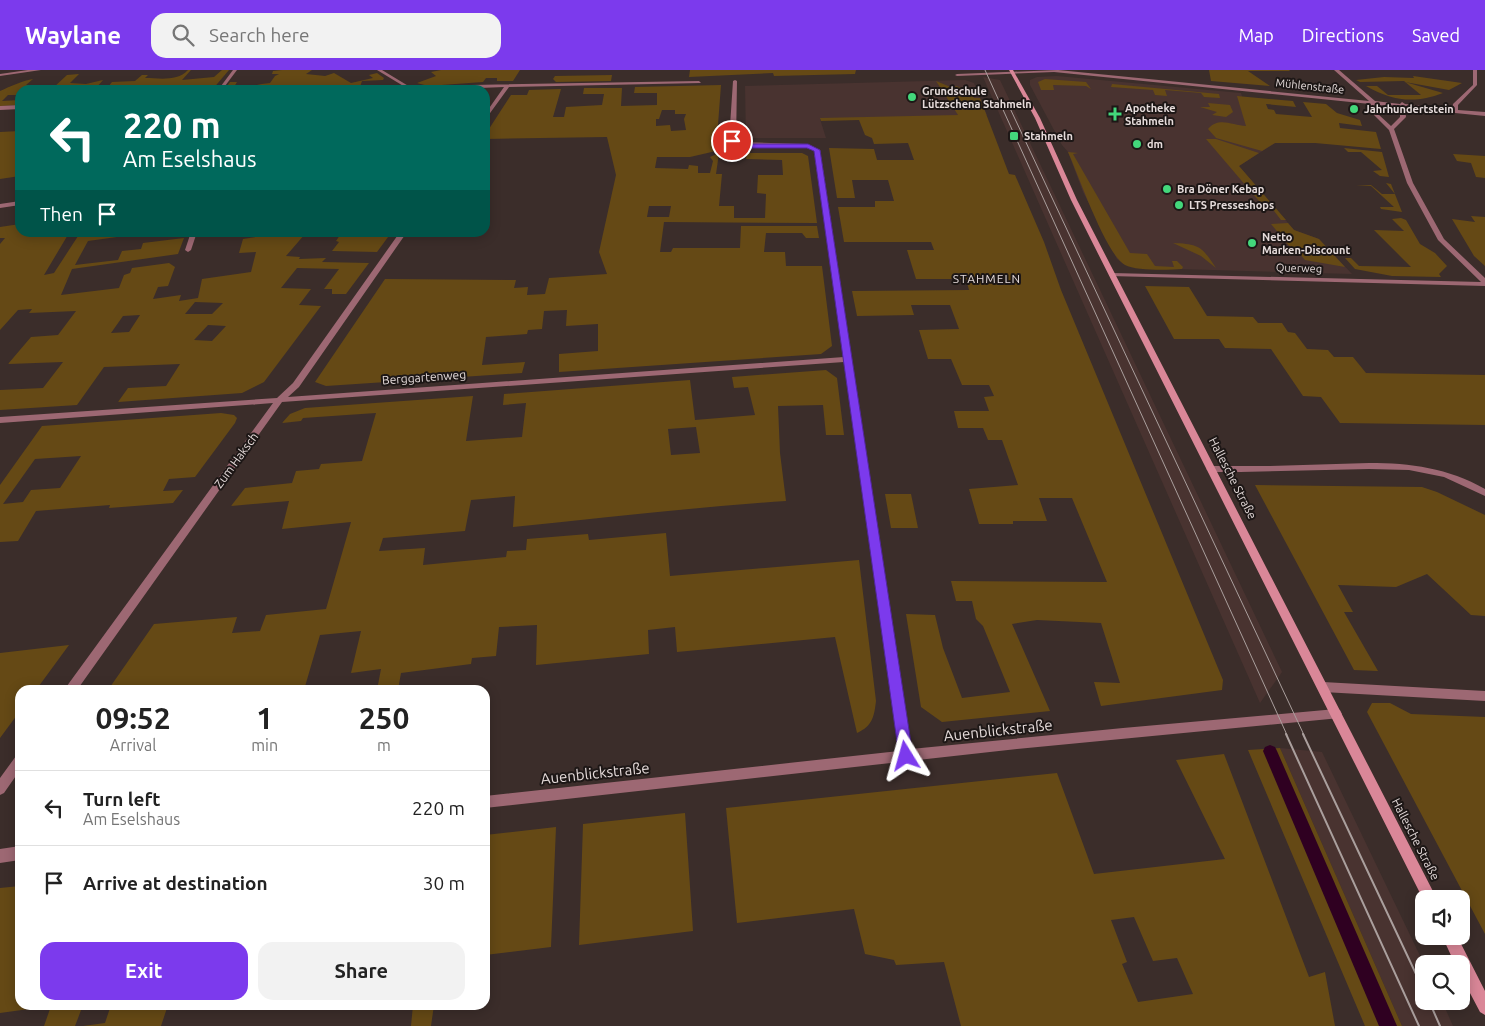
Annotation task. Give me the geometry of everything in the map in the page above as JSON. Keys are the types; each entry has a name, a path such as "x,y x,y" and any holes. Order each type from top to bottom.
{"street":[{"path":"0,75 40,70"},
{"path":"224,85 235,70"},
{"path":"379,70 404,85"},
{"path":"1336,70 1372,102 1376,114 1391,129 1410,183 1442,240 1485,283"},
{"path":"1455,110 1455,105 1475,85 1475,70"},
{"name":"Mühlenstraße","path":"957,75 1054,71 1402,104 1485,114"},
{"name":"Hallesche Straße","path":"1012,72 1026,94 1054,149 1065,180 1112,275 1425,890"},
{"path":"735,81 732,141 734,144 808,146 817,150 906,756"},
{"path":"490,86 699,82"},
{"path":"490,111 508,85"},
{"path":"1391,129 1403,117 1402,104"},
{"path":"0,108 15,107"},
{"path":"0,206 15,204"},
{"path":"188,250 192,237"},
{"name":"Zum Haksch","path":"74,685 280,400 296,386 400,237"},
{"name":"Querweg","path":"1112,275 1485,283"},
{"name":"Berggartenweg","path":"0,420 849,360"},
{"path":"1211,469 1246,470 1388,464 1415,466 1464,480 1485,494"},
{"path":"1323,687 1485,696"},
{"name":"Auenblickstraße","path":"490,801 1233,722 1336,714"},
{"path":"0,789 15,767"},
{"path":"0,856 15,854"},
{"path":"1454,945 1485,1007"}],"shaded area":[{"path":"191,70 182,80 214,77 222,70 229,70 216,85 110,85 112,82 135,81 142,75 148,75 145,78 173,78"},
{"path":"312,70 306,74 325,76 334,73 351,83 373,78 369,75 377,73 384,78 383,80 362,81 361,85 257,85 270,83 279,74 272,74 273,71"},
{"path":"441,70 520,70 513,81 497,81 497,78 486,78 483,82 442,85 417,83 436,76 431,72"},
{"path":"690,70 856,70 855,74 774,76 773,73 689,77"},
{"path":"1209,70 1290,71 1248,71 1270,86 1211,81"},
{"path":"79,74 70,83 86,84 103,80 99,85 56,85 67,75"},
{"path":"612,75 611,81 556,82 553,79 555,76"},
{"path":"1057,76 1241,93 1253,134 1275,143 1239,166 1294,230 1319,239 1352,274 1143,268 1124,264 1117,259 1083,192 1068,152 1062,145 1030,85 1030,80 1037,77"},
{"path":"1413,76 1462,83 1449,90 1405,82 1360,82 1356,80 1384,77 1414,78"},
{"path":"983,77 1000,80 1282,672 1260,703"},
{"path":"33,79 26,85 15,85 15,95 8,95 2,101 15,100 15,105 0,106 0,91 16,84"},
{"path":"1045,79 1086,82 1091,89 1086,86 1053,85 1054,90 1041,90 1038,82"},
{"path":"965,80 974,83 987,115 820,119 826,138 746,138 745,86"},
{"path":"936,81 953,88 956,86 971,91 974,98 980,98 1009,174 1015,175 1044,242 1061,290 1223,680 1222,690 1101,706 1094,682 1120,683 1101,623 1037,620 1012,624 1050,711 942,722 921,707 906,614 935,615 943,648 962,698 1010,692 983,626 976,619 972,601 956,601 951,581 1107,582 1072,498 1039,498 1047,521 979,524 969,489 1018,485 1002,440 988,440 983,428 958,428 954,411 989,411 984,397 994,396 989,385 962,385 951,359 928,359 919,330 959,329 950,305 911,305 914,315 857,316 852,291 969,290 966,279 916,279 907,250 934,250 931,242 844,242 838,207 875,207 875,201 894,201 888,180 852,180 855,198 837,198 829,148 874,149 877,160 914,160 908,143 874,144 872,138 865,135 859,120 821,121 820,118 958,115"},
{"path":"230,82 237,82 235,85 228,85"},
{"path":"1405,82 1443,93 1413,100 1395,98 1366,86 1377,86 1388,95 1421,95"},
{"path":"1112,84 1219,94 1220,98 1204,97 1201,93 1165,90 1167,96 1155,95 1153,90 1111,87"},
{"path":"721,85 716,151 690,157 657,157 655,168 688,169 689,165 698,166 698,173 710,173 713,161 710,157 719,153 716,174 722,174 719,206 734,206 734,218 765,218 766,194 757,193 758,175 783,175 782,160 746,159 747,153 802,153 808,156 817,223 664,222 660,252 671,252 673,248 740,248 741,226 817,226 819,238 806,238 802,233 766,233 764,252 785,252 786,266 822,266 832,346 821,354 559,372 559,354 598,351 598,324 566,326 567,310 544,311 542,329 528,330 527,334 486,337 482,365 525,362 522,373 326,386 315,382 385,279 516,280 514,288 528,287 527,295 545,294 549,278 607,274 599,252 616,175 607,137 490,139 490,127 511,95 527,95 529,90 561,89 553,117 564,117 566,107 602,105 604,94 583,94 584,88 622,88 621,106 657,105 657,93 634,93 635,87","holes":["662,110 675,110 675,114 686,114 684,119 686,130 671,131 670,125 656,126 656,119 659,119","649,206 671,206 669,217 647,217"]},
{"path":"1237,96 1293,101 1296,107 1266,104 1268,109 1274,110 1276,114 1312,117 1303,102 1326,104 1337,113 1360,120 1362,126 1339,123 1340,128 1376,132 1381,149 1315,143 1275,143 1262,151 1216,138 1208,129 1217,123 1246,126"},
{"path":"1208,103 1230,105 1233,112 1226,117 1212,115 1217,112 1200,107 1210,107"},
{"path":"15,131 15,177 0,179 0,132"},
{"path":"1206,139 1216,139 1259,153 1239,166 1286,220 1281,220 1271,207 1264,207"},
{"path":"1344,148 1382,152 1389,177 1380,176 1373,171 1382,170 1361,152 1348,152"},
{"path":"1068,152 1078,153 1073,154 1130,253 1147,254 1155,266 1174,267 1172,261 1177,261 1183,267 1182,269 1161,270 1130,267 1118,258 1101,231"},
{"path":"1453,154 1485,156 1485,178 1476,177 1471,163 1457,161"},
{"path":"1386,183 1391,184 1395,194"},
{"path":"1356,185 1371,185 1382,194 1395,194 1402,212 1381,209 1380,207 1394,207 1371,186"},
{"path":"1471,216 1485,217 1485,266 1474,256 1452,219 1475,222"},
{"path":"1401,218 1406,220 1420,244 1435,253 1447,266 1439,274 1441,277 1392,276 1355,269 1345,258 1351,258 1359,266 1411,267 1374,230 1404,231 1392,219"},
{"path":"1288,223 1294,230 1319,239 1345,267 1305,260 1298,252 1294,252 1271,224"},
{"path":"15,225 15,237 67,237 44,275 54,273 77,237 117,237 88,241 75,265 118,260 122,251 141,249 143,243 184,238 178,254 72,269 61,295 119,288 124,275 130,273 132,268 169,263 175,267 168,286 158,287 153,299 181,295 179,301 198,298 202,279 251,272 256,252 239,253 243,239 256,237 302,237 286,256 300,257 299,259 326,258 322,262 369,263 346,294 332,294 332,289 324,289 339,269 297,268 281,288 311,289 299,305 321,306 264,382 242,393 118,402 128,388 166,386 180,364 104,367 77,405 0,410 0,390 43,388 63,362 8,364 31,337 58,335 76,311 29,313 32,309 18,310 0,330 0,244 5,238 0,238 0,227","holes":["195,302 223,303 212,314 185,314","140,315 129,332 111,333 123,316","208,325 226,326 212,341 194,340"]},
{"path":"339,237 388,237 377,252 332,251 339,242 336,241"},
{"path":"1173,243 1189,244 1199,248 1207,255 1216,268 1201,256"},
{"path":"1145,286 1189,287 1207,316 1253,317 1258,323 1282,323 1288,332 1295,333 1307,349 1328,350 1334,357 1353,357 1366,373 1485,375 1485,425 1340,423 1321,397 1303,396 1271,349 1225,348 1219,339 1174,339"},
{"path":"826,370 837,378 844,435 826,435 823,405 778,406 780,453 786,501 684,509 513,527 515,496 471,500 465,531 383,538 379,551 425,548 423,565 506,557 507,551 526,550 527,539 588,534 589,540 666,533 670,576 859,560 876,701 871,721 857,733 835,637 677,652 675,627 648,630 649,654 536,665 537,625 499,627 496,656 472,658 471,664 401,673 399,685 378,685 381,669 351,673 361,631 320,635 305,685 111,685 154,624 237,617 232,633 260,631 266,615 326,609 351,522 282,529 289,501 231,506 245,488 292,483 296,471 319,469 321,464 362,461 376,413 303,418 301,421 282,423 290,414 305,408 473,396 466,441 522,437 526,403 503,405 504,394 690,380 695,420 755,415 748,387 734,388 732,377","holes":["696,427 700,453 671,455 668,429"]},
{"path":"221,413 234,415 237,418 195,477 169,479 163,491 183,490 173,503 109,508 110,505 36,511 18,541 0,542 0,485 42,426","holes":["81,456 60,488 31,490 23,502 3,504 35,459"]},
{"path":"1255,485 1422,487 1437,492 1485,515 1485,616 1471,615 1427,574 1396,587 1338,585 1353,612 1344,612 1378,671 1354,670"},
{"path":"885,494 911,494 918,528 891,528"},
{"path":"69,645 40,685 15,685 15,718 0,738 0,653"},
{"path":"1372,703 1390,703 1411,714 1485,717 1485,934 1470,906 1470,890 1462,890 1367,712"},
{"path":"1280,748 1322,752 1420,955 1415,955 1415,1010 1446,1010 1453,1026 1402,1026"},
{"path":"1280,748 1402,1026 1365,1026 1248,750"},
{"path":"1224,754 1309,977 1325,972 1335,1026 961,1026 944,962 896,965 894,960 865,954 854,909 737,923 726,808 1057,773 1094,874 1225,859 1176,760","holes":["1134,917 1153,961 1177,958 1193,994 1138,1002 1122,964 1127,962 1111,920"]},
{"path":"685,813 693,931 579,945 583,824"},
{"path":"556,827 551,947 490,954 490,834"},
{"path":"15,886 15,1010 22,1010 0,1013 0,888"},
{"path":"50,1010 81,1010 75,1026 44,1026"},
{"path":"109,1010 166,1010 161,1026 83,1026 105,1023"},
{"path":"413,1010 433,1010 431,1026 411,1026"}],"waterway":[{"path":"1270,751 1388,1026"}],"tram line":[{"path":"985,70 1287,735"},
{"path":"1008,104 1304,735"},
{"path":"1286,734 1419,1026"},
{"path":"1303,734 1415,972"},
{"path":"1433,1010 1440,1026"}],"place":[{"name":"Grundschule Lützschena Stahmeln","path":"912,97"},
{"name":"Jahrhundertstein","path":"1354,109"},
{"name":"Apotheke Stahmeln","path":"1115,114"},
{"name":"Stahmeln","path":"1014,136"},
{"name":"dm","path":"1137,144"},
{"name":"Bra Döner Kebap","path":"1167,189"},
{"name":"LTS Presseshops","path":"1179,205"},
{"name":"Netto Marken-Discount","path":"1252,243"}],"district":[{"name":"STAHMELN","path":"987,278"}],"route":[{"path":"732,141 734,144 741,146 808,146 814,147 817,150 906,756"}]}
